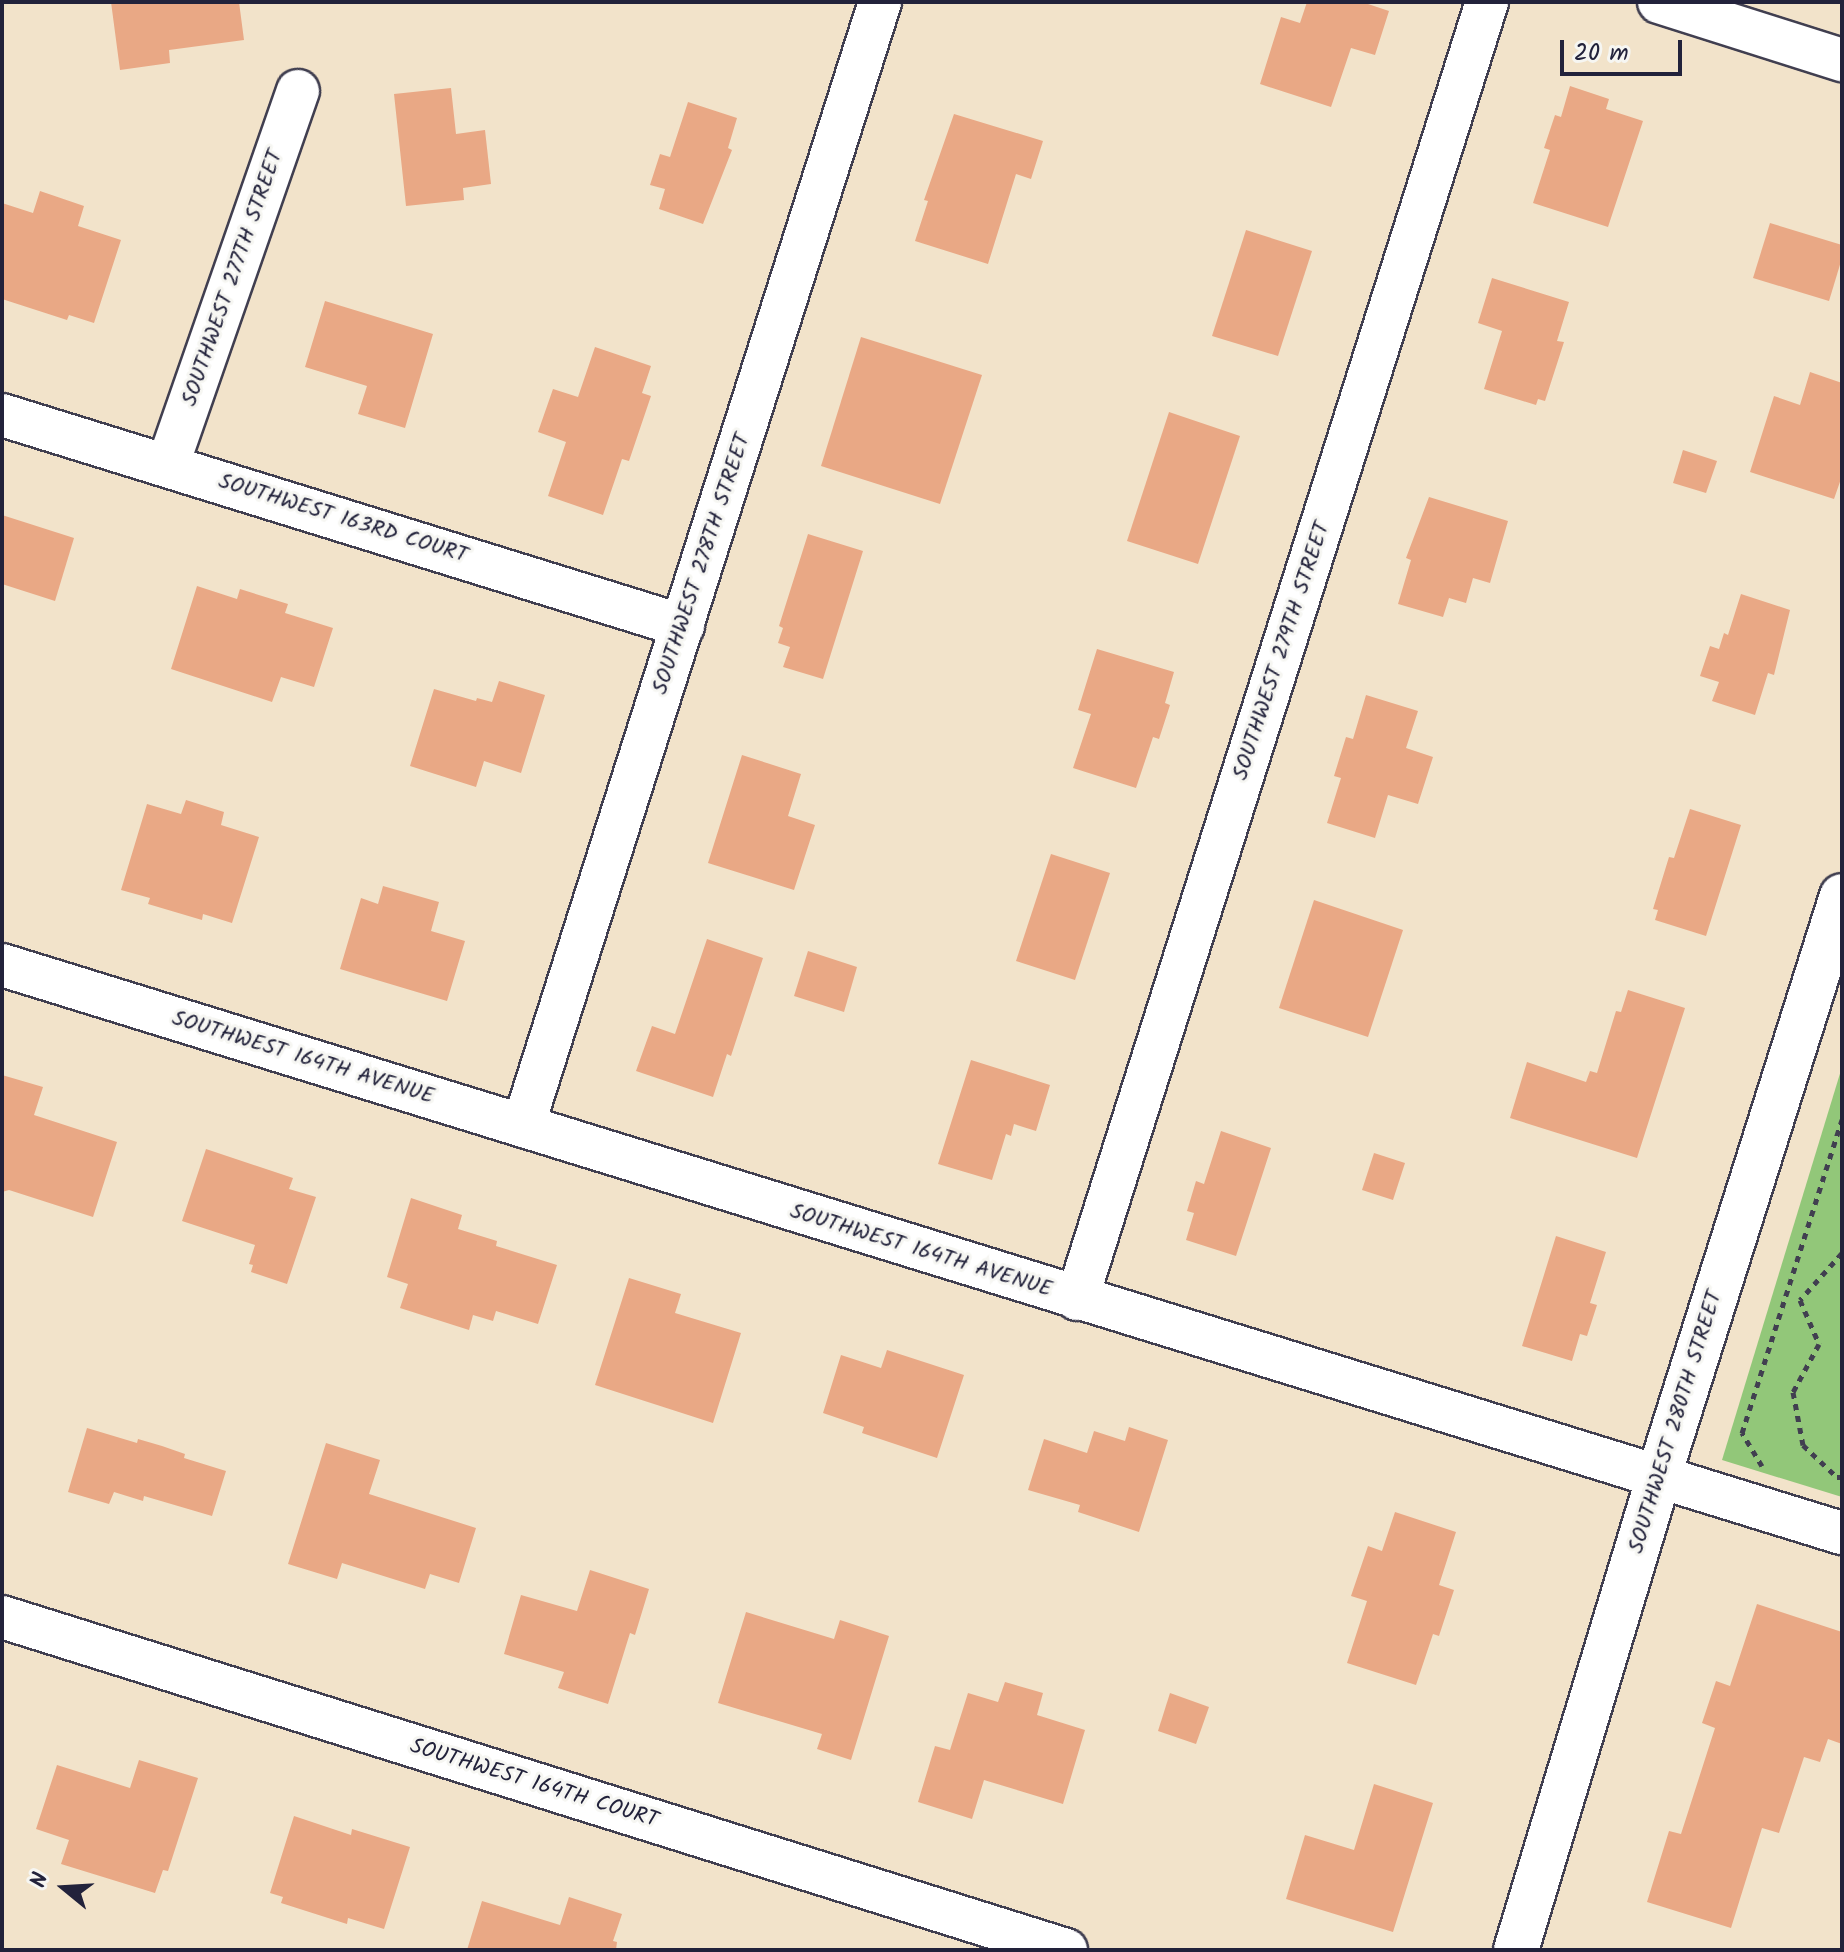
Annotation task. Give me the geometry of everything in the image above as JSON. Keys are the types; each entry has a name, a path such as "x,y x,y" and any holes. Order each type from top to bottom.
{"street":[{"name":"SOUTHWEST 278TH STREET","path":"523,1126 880,2"},
{"name":"SOUTHWEST 279TH STREET","path":"1077,1299 1487,2"},
{"path":"1659,2 1842,60"},
{"name":"SOUTHWEST 277TH STREET","path":"168,464 298,91"},
{"name":"SOUTHWEST 163RD COURT","path":"2,415 683,626"},
{"name":"SOUTHWEST 280TH STREET","path":"1516,1950 1659,1475 1842,896"},
{"name":"SOUTHWEST 164TH AVENUE","path":"2,965 1842,1533"},
{"name":"SOUTHWEST 164TH COURT","path":"2,1617 1066,1950"}],"path":[{"path":"1767,1473 1742,1433 1842,1120"},
{"path":"1842,1253 1800,1300 1819,1344 1793,1392 1803,1445 1837,1477 1842,1477"}],"green space":[{"path":"1842,1067 1842,1497 1722,1460"}],"building":[{"path":"111,2 239,2 244,40 169,50 170,63 120,70"},
{"path":"1307,2 1362,2 1389,11 1375,55 1351,48 1331,107 1260,84 1281,17 1300,23"},
{"path":"1570,86 1609,99 1606,109 1643,121 1608,227 1533,203 1550,150 1544,148 1555,115 1561,117"},
{"path":"451,88 456,134 485,130 491,184 463,188 464,200 406,206 394,94"},
{"path":"688,102 737,118 728,148 732,150 703,224 659,209 665,189 650,185 660,154 670,157"},
{"path":"954,114 1043,141 1031,179 1016,174 988,264 915,241 928,201 924,200"},
{"path":"40,191 84,206 78,226 121,240 94,323 69,315 67,320 2,299 2,203 33,213"},
{"path":"1770,223 1842,245 1842,258 1829,301 1753,278"},
{"path":"1246,230 1312,251 1278,356 1212,336"},
{"path":"1492,278 1569,302 1557,341 1564,342 1545,401 1538,399 1536,405 1484,389 1502,331 1478,323"},
{"path":"325,301 433,334 405,428 358,414 367,386 305,367"},
{"path":"861,337 982,375 940,504 821,466"},
{"path":"595,347 651,366 642,393 651,396 629,461 622,459 603,515 548,496 566,442 538,432 553,389 578,397"},
{"path":"1810,372 1842,383 1842,476 1834,499 1750,472 1774,396 1800,405"},
{"path":"1169,412 1240,436 1198,564 1127,541"},
{"path":"1683,450 1717,461 1706,493 1673,483"},
{"path":"1429,497 1508,521 1490,583 1473,578 1466,603 1449,598 1443,617 1398,604 1411,560 1406,558"},
{"path":"2,515 74,538 55,601 2,584"},
{"path":"808,534 863,551 823,679 783,667 790,647 778,643 783,628 779,626"},
{"path":"197,586 237,599 240,589 288,604 285,613 333,628 314,687 281,677 272,702 171,669"},
{"path":"1741,594 1790,610 1774,675 1768,673 1755,715 1712,701 1719,682 1700,676 1710,646 1719,649 1724,633 1728,635"},
{"path":"1097,649 1174,672 1165,703 1170,705 1159,739 1153,737 1136,788 1073,768 1091,714 1078,710"},
{"path":"499,681 545,695 521,773 484,761 476,787 410,766 434,689 476,701 477,698 492,702"},
{"path":"1366,695 1418,711 1406,748 1433,757 1418,804 1388,795 1375,838 1327,823 1341,778 1334,776 1346,737 1353,739"},
{"path":"742,755 801,774 788,816 815,825 794,890 708,863"},
{"path":"186,800 224,812 221,825 259,837 232,923 203,914 202,920 148,904 150,898 121,890 147,804 181,814"},
{"path":"1690,809 1741,825 1706,936 1655,920 1658,910 1653,909 1669,857 1674,858"},
{"path":"1051,854 1110,873 1075,980 1016,961"},
{"path":"383,886 439,902 431,931 465,941 447,1001 340,969 361,898 378,904"},
{"path":"1314,900 1403,930 1368,1037 1279,1008"},
{"path":"707,939 763,958 731,1056 727,1054 713,1097 636,1071 652,1026 675,1034"},
{"path":"808,951 857,967 844,1012 794,996"},
{"path":"1628,990 1685,1008 1637,1158 1510,1118 1527,1062 1586,1082 1590,1071 1597,1073 1616,1011 1621,1012"},
{"path":"971,1060 1050,1085 1036,1131 1014,1124 1011,1136 1006,1134 992,1180 938,1164"},
{"path":"2,1075 43,1087 34,1115 117,1142 93,1217 9,1190 2,1192"},
{"path":"1221,1131 1271,1148 1236,1256 1186,1240 1194,1213 1187,1211 1196,1181 1204,1184"},
{"path":"206,1149 293,1178 289,1189 316,1197 287,1284 251,1272 253,1265 249,1264 255,1245 182,1221"},
{"path":"1374,1153 1405,1163 1393,1200 1362,1190"},
{"path":"411,1198 462,1215 458,1229 497,1241 496,1246 557,1265 538,1324 496,1311 493,1321 473,1315 469,1330 400,1308 408,1284 387,1277"},
{"path":"1556,1236 1606,1252 1590,1303 1597,1305 1587,1336 1580,1334 1572,1361 1522,1346"},
{"path":"629,1278 681,1294 675,1313 741,1333 713,1423 595,1385"},
{"path":"887,1350 964,1375 937,1458 862,1433 864,1427 823,1413 841,1355 881,1368"},
{"path":"1129,1427 1168,1440 1139,1532 1078,1512 1080,1505 1028,1490 1044,1439 1087,1453 1094,1431 1125,1441"},
{"path":"87,1428 137,1443 138,1439 162,1446 185,1454 184,1458 226,1471 212,1516 144,1496 143,1501 114,1492 109,1504 68,1492"},
{"path":"326,1443 380,1460 369,1494 476,1528 459,1583 430,1574 425,1589 342,1563 337,1579 288,1564"},
{"path":"1395,1512 1456,1532 1439,1585 1454,1590 1439,1636 1433,1634 1416,1685 1347,1663 1367,1601 1351,1596 1368,1546 1382,1551"},
{"path":"590,1570 649,1589 635,1635 630,1633 608,1704 558,1688 564,1672 504,1654 521,1595 577,1611"},
{"path":"1757,1604 1842,1632 1842,1744 1828,1739 1820,1762 1804,1757 1779,1833 1762,1828 1731,1928 1647,1902 1669,1831 1681,1834 1715,1728 1702,1723 1716,1681 1730,1686"},
{"path":"746,1612 834,1639 840,1620 889,1636 851,1760 817,1749 822,1734 718,1703"},
{"path":"1005,1682 1043,1693 1037,1715 1085,1730 1063,1804 984,1780 972,1819 918,1802 935,1746 950,1750 968,1693 998,1702"},
{"path":"1170,1693 1209,1707 1196,1744 1158,1731"},
{"path":"139,1760 198,1778 168,1871 163,1870 155,1893 61,1864 69,1840 36,1829 57,1765 130,1788"},
{"path":"1374,1784 1433,1803 1393,1932 1286,1899 1305,1835 1354,1850"},
{"path":"294,1816 351,1835 352,1829 410,1847 384,1929 348,1918 347,1924 281,1903 283,1897 270,1893"},
{"path":"569,1897 622,1914 613,1941 617,1942 616,1950 467,1950 482,1901 560,1925"}]}
